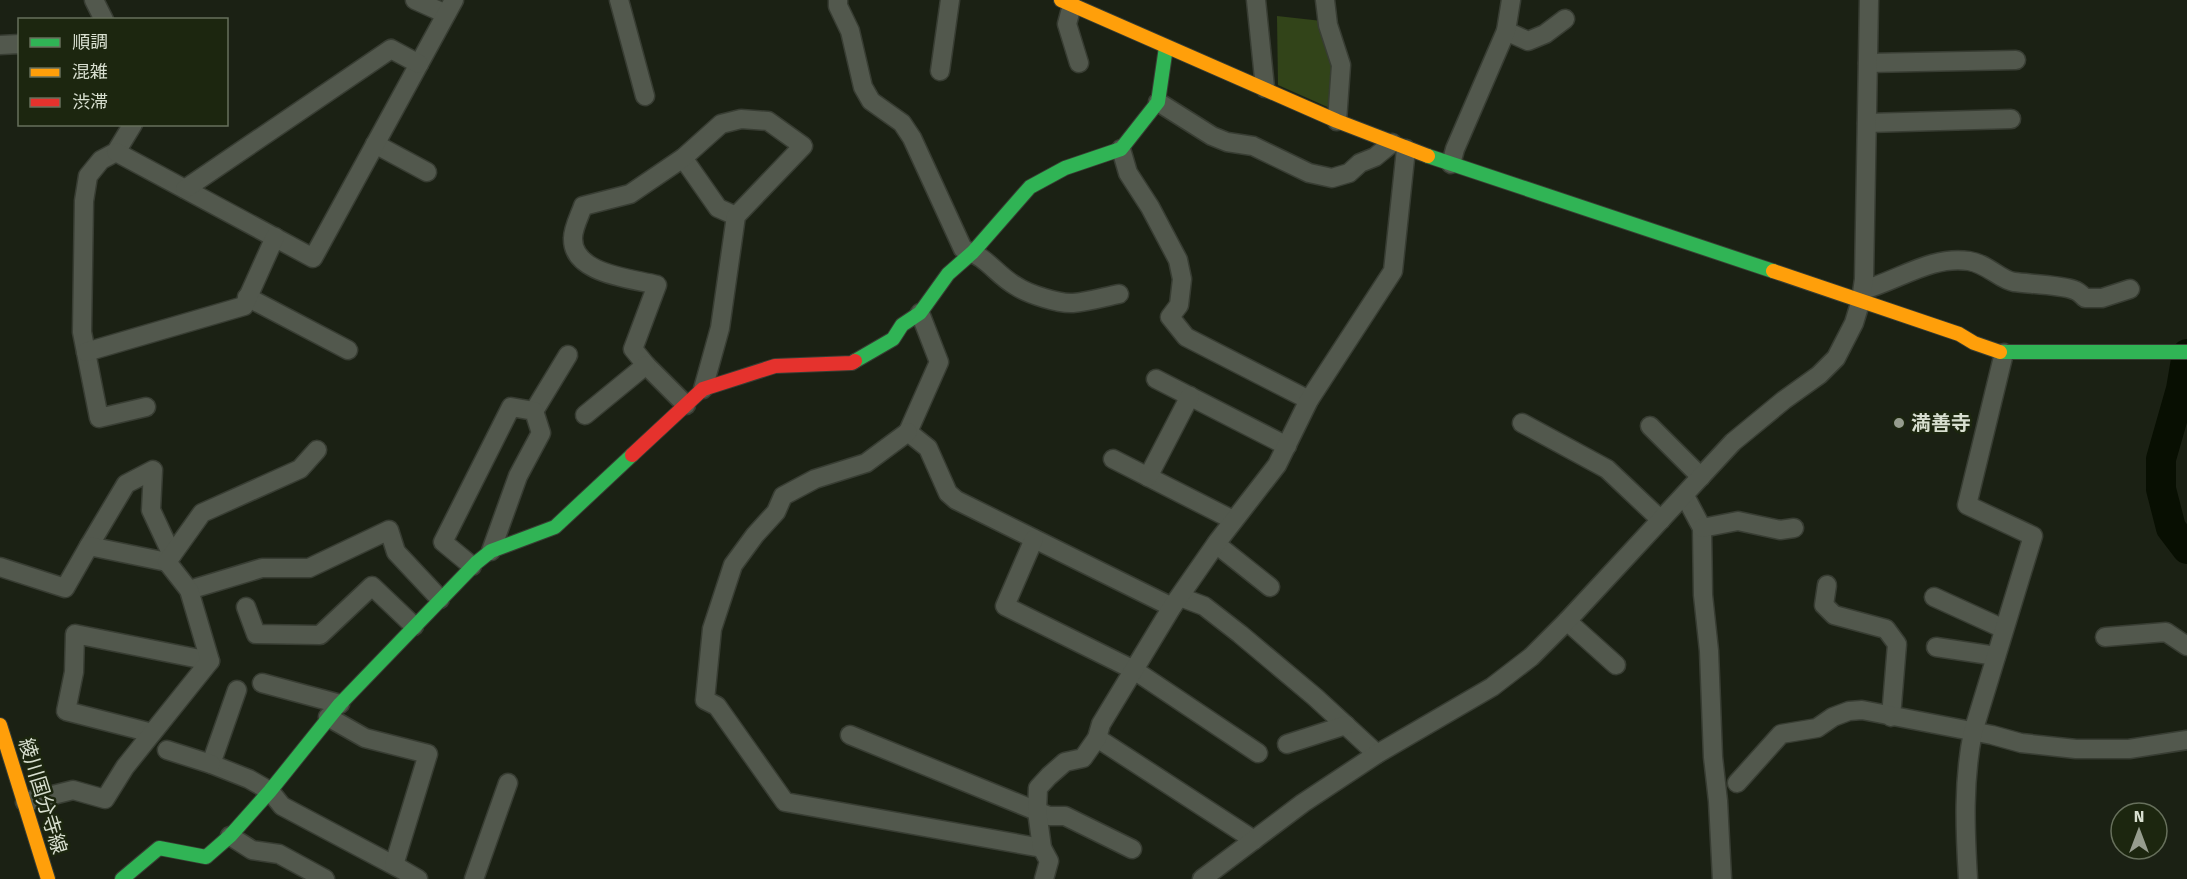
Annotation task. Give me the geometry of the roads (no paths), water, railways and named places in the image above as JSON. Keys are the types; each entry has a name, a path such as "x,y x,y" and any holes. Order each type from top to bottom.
{"street":[{"path":"102,0 94,0 103,18"},
{"path":"116,152 313,258 450,7 415,0"},
{"path":"619,0 645,96"},
{"path":"838,0 838,6 850,31 863,87 871,101 902,123 912,138 963,249 973,252 991,264 1015,286 1044,298 1072,303 1119,294"},
{"path":"940,71 950,0"},
{"path":"1256,0 1265,88"},
{"path":"1325,0 1328,25 1341,65 1337,121"},
{"path":"1451,164 1455,149 1506,31 1511,0"},
{"path":"1202,879 1303,803 1377,754 1492,687 1530,657 1567,621 1733,442 1819,375 1836,358 1854,322 1862,295 1869,0"},
{"path":"1078,63 1067,24 1067,2 1166,47 1399,146 1862,295 2004,353 2187,352"},
{"path":"1506,31 1528,41 1545,34 1565,19"},
{"path":"0,45 18,44"},
{"path":"122,879 159,848 206,857 230,836 270,791 334,711 472,566 491,551 555,527 704,389 775,366 852,363 893,339 902,325 920,313 948,274 973,252 1030,187 1065,168 1121,149 1158,102 1166,47"},
{"path":"185,189 391,49 419,64"},
{"path":"1868,63 2016,60"},
{"path":"1158,102 1212,136 1227,142 1253,146 1309,173 1332,178 1349,173 1360,163 1399,146"},
{"path":"686,405 633,349 657,285 593,269 583,262 576,250 573,237 583,206 630,194 683,158 721,124 741,119 768,121 803,146 736,216 720,328 704,389"},
{"path":"1867,123 2012,119"},
{"path":"132,126 116,152 102,160 88,176 84,201 82,332 99,418 146,407"},
{"path":"375,144 427,172"},
{"path":"1044,879 1049,861 1042,848 1037,811 1038,788 1065,762 1083,758 1097,738 1101,724 1176,602 1233,520 1276,465 1309,400 1393,271 1399,146"},
{"path":"1121,149 1128,172 1150,207 1178,260 1182,279 1179,305 1170,317 1186,338 1309,400"},
{"path":"683,158 718,208 736,216"},
{"path":"86,352 243,306 275,237"},
{"path":"1862,295 1920,268 1948,260 1968,260 1984,264 2010,281 2075,290 2085,298 2102,298 2130,289"},
{"path":"248,297 348,350"},
{"path":"920,313 939,362 908,432 866,463 815,479 783,496 776,512 755,535 733,565 712,629 705,700 717,706 785,802 1042,848"},
{"path":"1968,879 1965,799 1967,764 1973,732 2033,536 1967,505 2004,353"},
{"path":"491,551 518,476 541,433 534,411 568,356"},
{"path":"585,415 646,365"},
{"path":"1156,379 1287,446"},
{"path":"1148,477 1190,396"},
{"path":"472,566 443,542 511,407 534,411"},
{"path":"1522,423 1606,469 1661,520"},
{"path":"1650,426 1701,477"},
{"path":"908,432 928,448 948,493 956,500 1034,539 1176,602 1204,606 1316,697 1377,754"},
{"path":"170,558 202,513 300,469 317,450"},
{"path":"1113,459 1233,520"},
{"path":"0,567 65,588 126,484 153,470 151,510 170,558 189,590 210,661"},
{"path":"1685,496 1702,528 1703,595 1709,651 1713,757 1722,879"},
{"path":"1702,528 1738,521 1780,530 1794,528"},
{"path":"189,590 262,568 309,568 389,530 396,552 440,599"},
{"path":"1034,539 1005,606 1134,670 1258,753"},
{"path":"1216,544 1269,587"},
{"path":"89,546 170,558"},
{"path":"1827,585 1824,605 1834,615 1886,629 1897,644 1891,717"},
{"path":"246,608 256,634 320,635 372,586 414,626"},
{"path":"1935,597 2004,628"},
{"path":"1567,621 1616,665"},
{"path":"2104,637 2166,633 2187,646"},
{"path":"152,733 66,711 74,672 75,634 210,661"},
{"path":"1936,647 1996,656"},
{"path":"25,802 73,790 105,799 125,767 210,661"},
{"path":"262,682 334,711 364,738 428,754 394,865 397,867"},
{"path":"211,764 237,690"},
{"path":"1737,783 1780,734 1817,728 1833,717 1849,711 1862,710 1992,735 2021,744 2129,749 2187,740"},
{"name":"綾川国分寺線","path":"0,725 48,879"},
{"path":"1287,744 1346,725"},
{"path":"850,735 1049,816 1065,816 1132,849"},
{"path":"1097,738 1254,840"},
{"path":"167,750 249,779 270,791 282,806 418,879"},
{"path":"474,879 508,783"},
{"path":"230,836 252,850 279,854 325,879"}],"waterway":[{"path":"2187,354 2181,389 2161,459 2161,489 2171,528 2187,549"}],"place":[{"name":"満善寺","path":"1899,423"}]}
